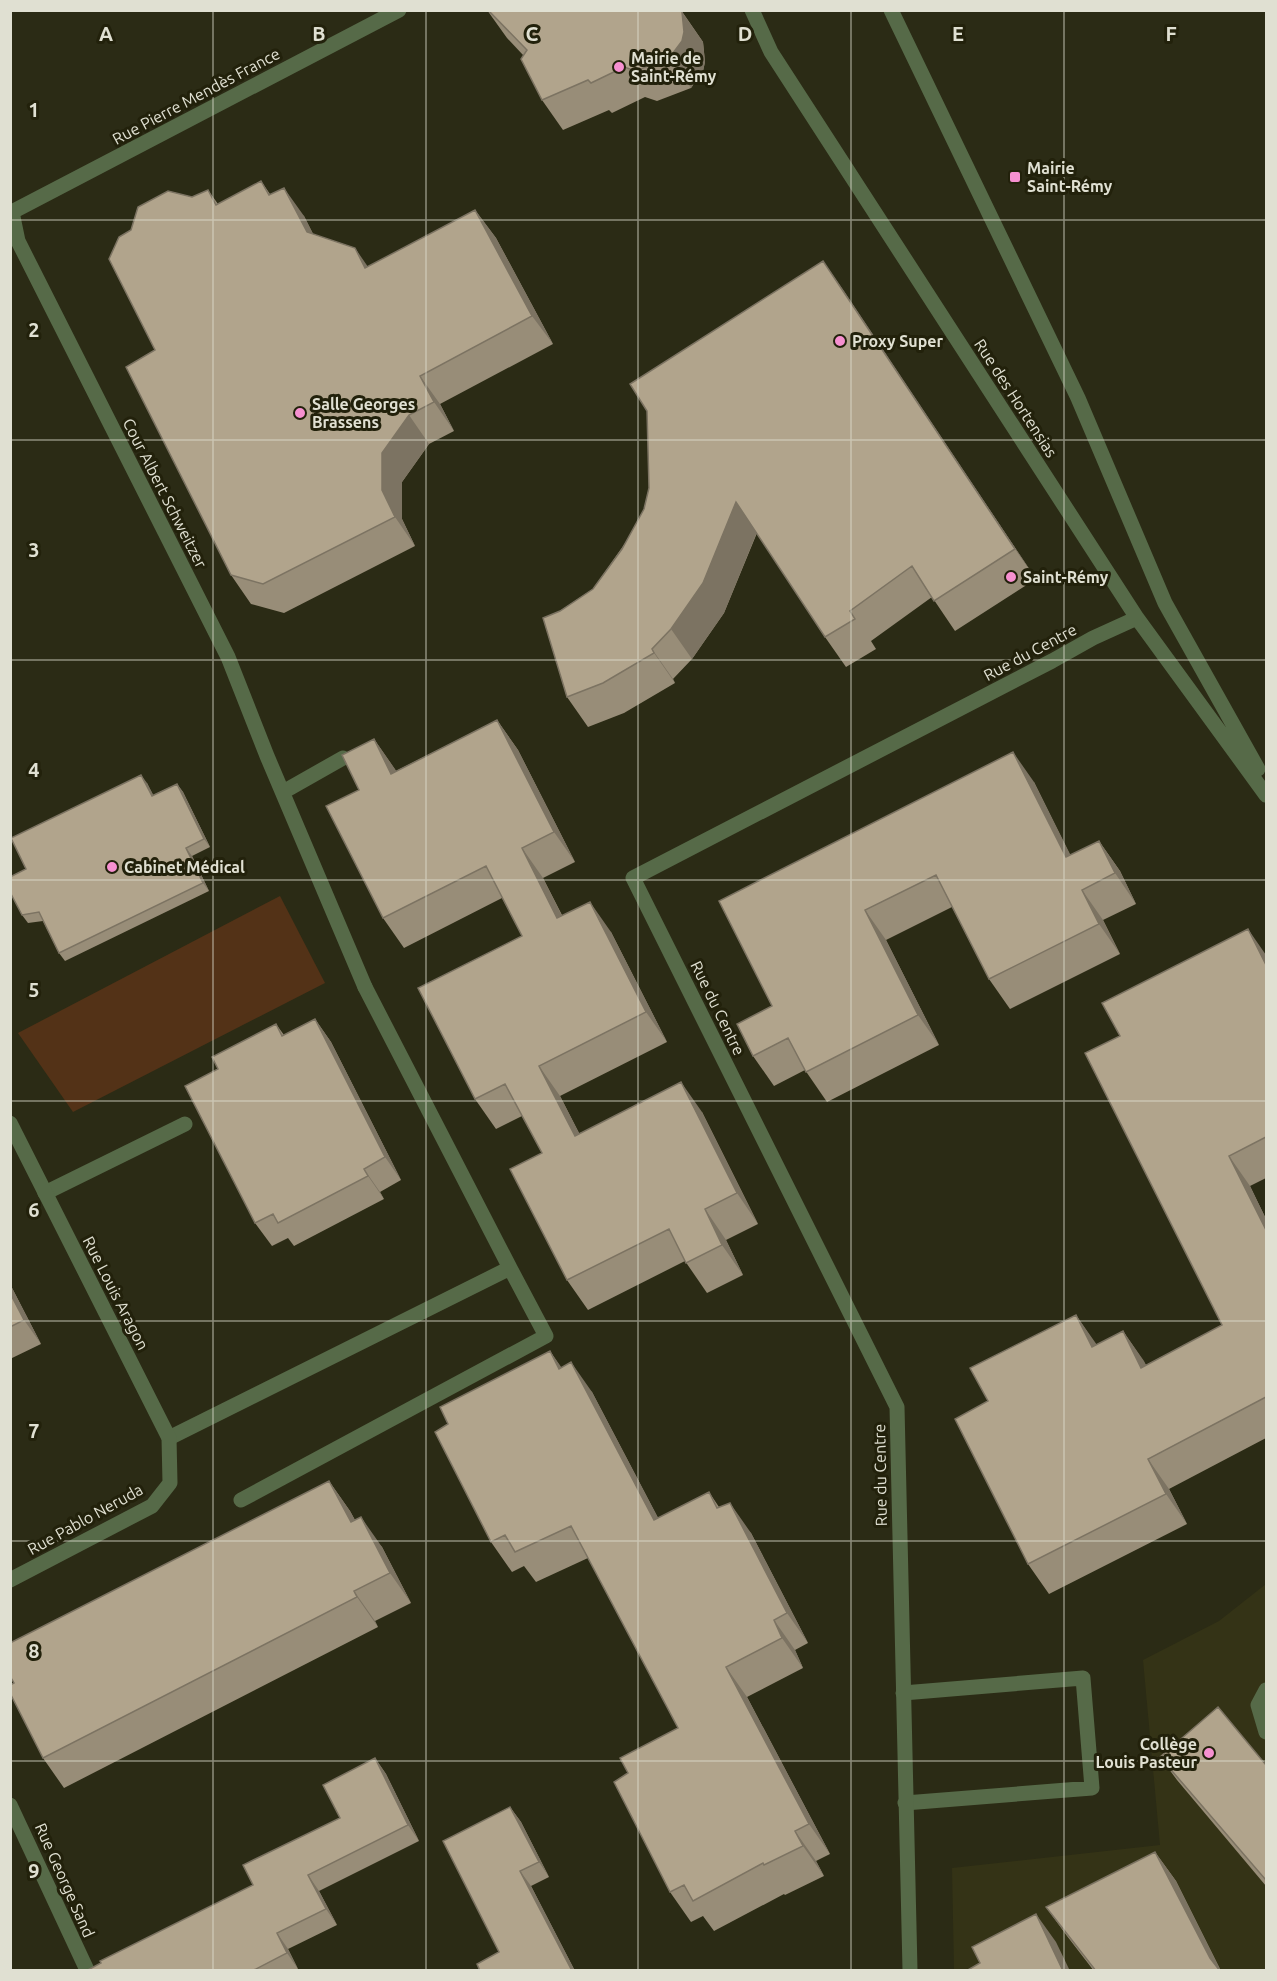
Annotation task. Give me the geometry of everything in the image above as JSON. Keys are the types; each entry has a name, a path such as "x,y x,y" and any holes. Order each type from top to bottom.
{"street":[{"name":"Rue Pierre Mendès France","path":"11,213 399,10"},
{"name":"Rue des Hortensias","path":"752,10 771,52 1137,618 1266,795"},
{"path":"891,10 1078,398 1165,603 1266,785"},
{"name":"Cour Albert Schweitzer","path":"11,213 18,241 228,657 282,792 365,987 546,1336 241,1500"},
{"name":"Rue du Centre","path":"910,1971 897,1407 633,878 1093,638 1137,618"},
{"path":"282,792 343,758"},
{"name":"Rue Louis Aragon","path":"10,1123 169,1438 170,1483"},
{"path":"45,1193 185,1124"},
{"path":"169,1438 510,1268"},
{"name":"Rue Pablo Neruda","path":"10,1580 152,1506 170,1483"},
{"path":"903,1693 1083,1678 1092,1788 906,1803"},
{"path":"1266,1690 1258,1705 1266,1732"},
{"name":"Rue George Sand","path":"10,1805 87,1971"}],"shaded area":[{"path":"280,896 325,983 73,1112 18,1033"},
{"path":"1266,1584 1266,1970 954,1970 952,1868 1160,1845 1143,1660 1219,1621"}],"building":[{"name":"Mairie de Saint-Rémy","path":"488,10 681,10 684,32 682,41 670,57 636,71 624,67 591,83 588,80 542,100 521,59 527,50"},
{"name":"Salle Georges Brassens","path":"261,181 269,195 284,188 307,232 355,248 365,268 475,210 532,316 420,376 434,402 409,415 382,453 382,490 395,517 263,584 231,575 126,367 155,350 109,259 119,237 131,230 138,207 168,191 192,197 208,190 216,205"},
{"path":"823,261 1015,549 934,601 912,566 850,611 855,619 825,637 736,502 703,583 671,629 652,649 654,653 603,683 567,697 543,618 560,611 593,589 622,549 644,509 649,488 647,411 630,384"},
{"path":"497,720 554,832 522,848 557,918 590,902 646,1012 539,1066 575,1136 681,1082 737,1193 705,1209 722,1245 686,1263 669,1229 567,1280 510,1169 542,1153 505,1084 475,1099 418,988 522,936 486,866 383,918 326,806 359,790 342,755 374,739 391,774"},
{"path":"1013,752 1066,857 1099,841 1115,873 1082,890 1099,924 989,979 936,875 865,910 918,1015 806,1072 788,1038 753,1056 737,1024 772,1006 719,901"},
{"name":"Cabinet Médical","path":"141,775 152,796 177,784 204,839 186,848 203,883 59,953 39,912 22,915 10,892 10,877 26,869 11,838"},
{"path":"1248,929 1266,965 1266,1137 1229,1156 1266,1230 1266,1397 1148,1459 1166,1494 1028,1564 955,1419 988,1401 970,1368 1076,1315 1092,1347 1123,1331 1141,1368 1222,1325 1085,1053 1120,1036 1102,1003"},
{"path":"315,1019 385,1157 364,1169 368,1176 278,1223 273,1214 255,1223 185,1086 218,1069 212,1057 276,1024 282,1036"},
{"path":"10,1293 24,1320 10,1327"},
{"path":"550,1351 559,1369 571,1362 654,1520 709,1492 717,1508 730,1503 787,1613 774,1620 782,1638 726,1667 809,1824 795,1831 803,1846 764,1865 763,1863 693,1901 684,1885 670,1892 614,1782 628,1773 620,1758 678,1728 571,1526 515,1552 505,1535 491,1542 435,1432 448,1424 440,1407"},
{"path":"329,1481 351,1522 361,1517 390,1573 354,1591 357,1597 43,1758 10,1693 10,1685 14,1683 10,1676 10,1643"},
{"path":"1218,1707 1266,1765 1265,1879 1160,1757"},
{"path":"375,1758 408,1825 308,1875 326,1909 277,1933 287,1953 252,1971 86,1971 101,1963 100,1961 253,1885 243,1865 340,1818 323,1785"},
{"path":"510,1807 539,1862 520,1871 572,1971 480,1971 477,1964 499,1952 443,1841"},
{"path":"1155,1852 1210,1958 1220,1971 1096,1971 1046,1907"},
{"path":"1036,1914 1063,1971 966,1971 980,1963 972,1947"}],"place":[{"name":"Mairie de Saint-Rémy","path":"619,67"},
{"name":"Mairie Saint-Rémy","path":"1015,177"},
{"name":"Proxy Super","path":"840,341"},
{"name":"Salle Georges Brassens","path":"300,413"},
{"name":"Saint-Rémy","path":"1011,577"},
{"name":"Cabinet Médical","path":"112,867"},
{"name":"Collège Louis Pasteur","path":"1209,1753"}]}
